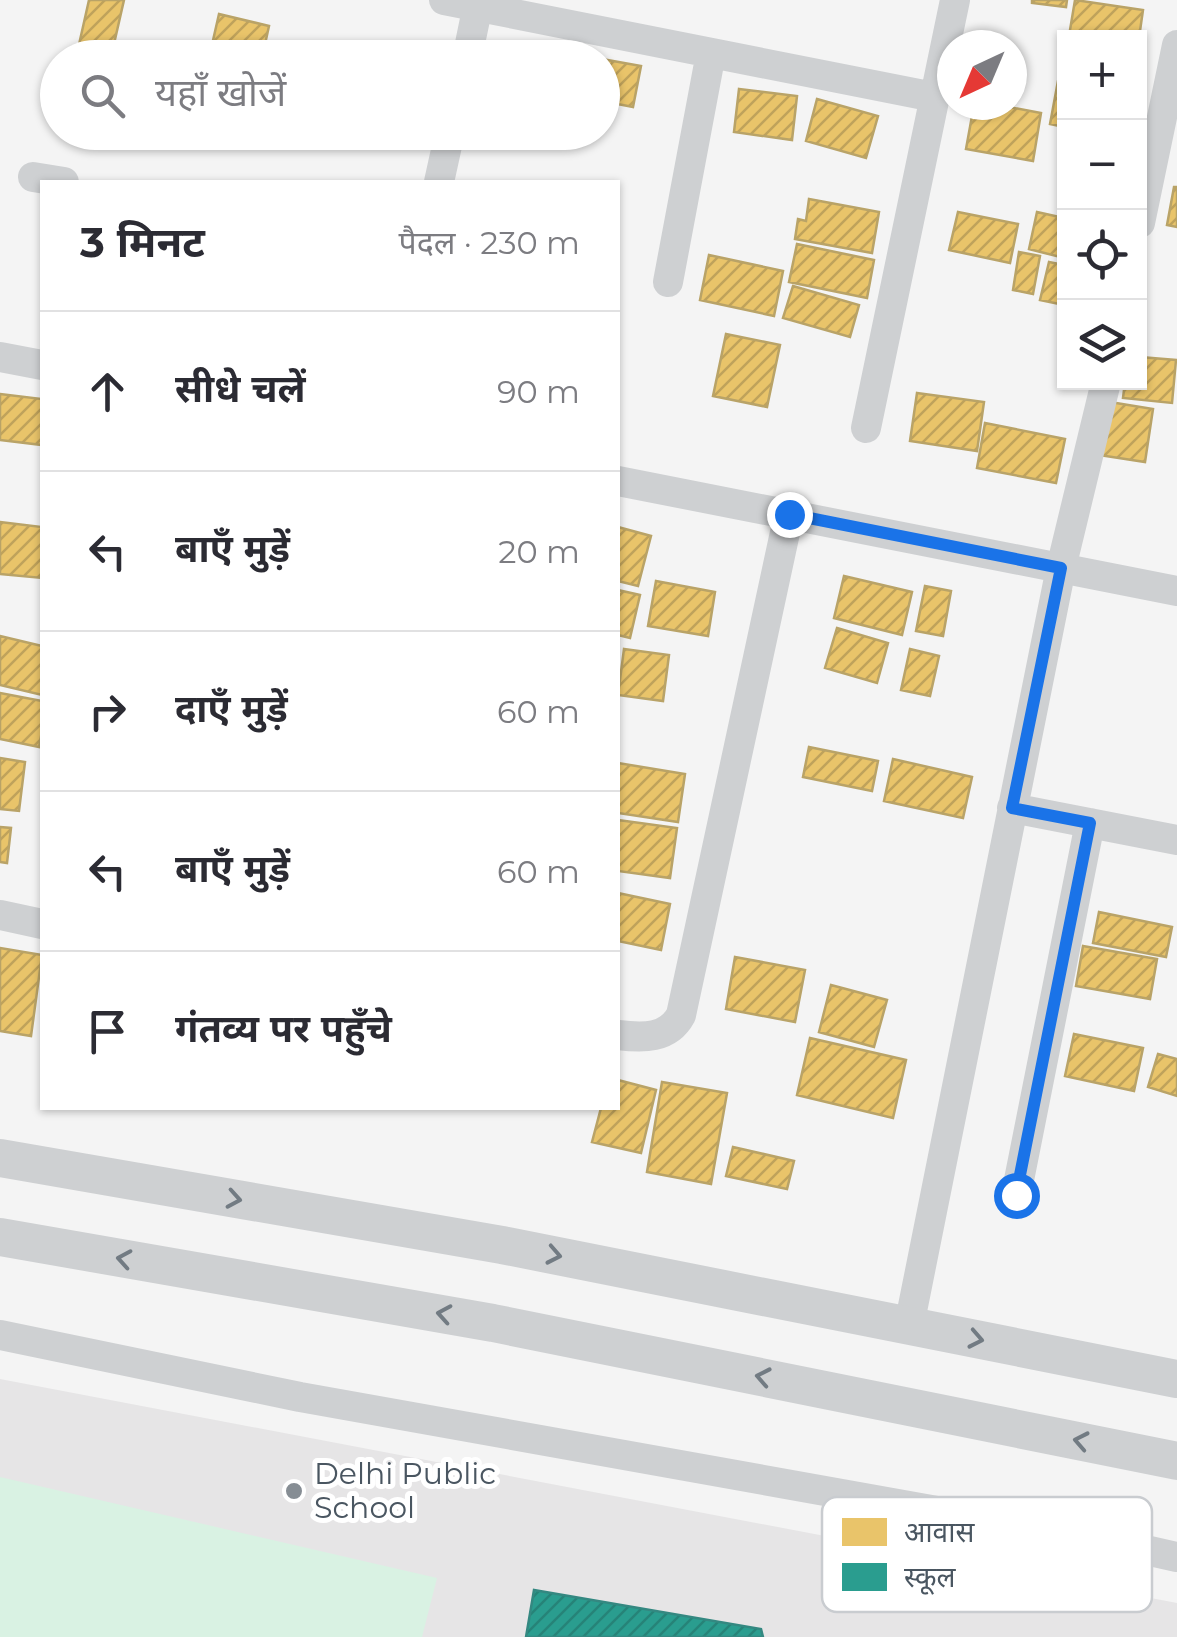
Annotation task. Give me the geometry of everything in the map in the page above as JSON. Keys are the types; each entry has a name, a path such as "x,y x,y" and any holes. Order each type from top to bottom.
{"street":[{"path":"444,0 478,3 934,97"},
{"path":"866,428 955,0"},
{"path":"470,40 478,3"},
{"path":"1143,210 1177,46"},
{"path":"668,282 711,53"},
{"path":"439,180 446,150"},
{"path":"32,176 53,180"},
{"path":"0,357 40,364"},
{"path":"910,1326 1061,568 1104,390"},
{"path":"620,480 1177,591"},
{"path":"620,1035 648,1037 664,1032 675,1026 681,1014 789,514"},
{"path":"1012,808 1177,840"},
{"path":"1016,1195 1090,823"},
{"path":"0,915 40,924"},
{"path":"0,1158 502,1245 1177,1379"},
{"path":"0,1237 493,1323 1177,1460"},
{"path":"0,1335 300,1398 858,1497"},
{"path":"1152,1552 1177,1557"}],"shaded area":[{"name":"Delhi Public School","path":"0,1379 822,1535 822,1612 1152,1612 1152,1598 1177,1603 1177,1637 0,1637"}],"green space":[{"path":"0,1477 437,1578 422,1637 0,1637"}],"building: आवास":[{"path":"89,0 124,0 115,40 80,40"},
{"path":"1032,0 1067,0 1066,7"},
{"path":"1075,0 1143,10 1140,30 1070,30"},
{"path":"219,14 269,26 266,40 213,40"},
{"path":"620,62 641,66 633,107 620,104"},
{"path":"1057,86 1057,126 1050,124"},
{"path":"739,89 797,96 792,140 734,132"},
{"path":"817,99 878,116 866,158 806,141"},
{"path":"1027,110 1041,113 1033,161 966,149 971,120 1027,120"},
{"path":"1177,187 1177,227 1167,225"},
{"path":"809,199 879,212 872,253 795,239 798,219 806,221"},
{"path":"958,212 1018,224 1010,263 949,250"},
{"path":"1037,212 1057,216 1057,256 1029,249"},
{"path":"797,244 874,260 867,298 789,282"},
{"path":"1019,252 1040,256 1033,294 1013,290"},
{"path":"709,255 783,271 774,316 700,300"},
{"path":"1049,262 1057,264 1057,304 1040,300"},
{"path":"793,286 859,305 850,337 783,318"},
{"path":"726,334 780,345 767,407 713,396"},
{"path":"1147,358 1176,360 1172,403 1123,398 1124,390 1147,390"},
{"path":"917,393 984,402 977,451 910,441"},
{"path":"0,394 40,399 40,445 0,440"},
{"path":"1110,402 1153,409 1145,462 1099,455"},
{"path":"985,423 1065,439 1056,483 977,468"},
{"path":"0,522 40,527 40,578 0,574"},
{"path":"620,528 651,536 638,586 620,582"},
{"path":"844,576 912,592 902,635 834,618"},
{"path":"656,581 715,592 708,636 648,626"},
{"path":"925,586 951,591 943,636 916,631"},
{"path":"620,590 640,595 630,638 620,636"},
{"path":"837,628 888,643 877,683 825,668"},
{"path":"0,636 40,646 40,695 0,685"},
{"path":"624,649 669,655 663,701 620,695"},
{"path":"910,649 939,656 930,696 901,690"},
{"path":"0,693 40,701 39,747 0,739"},
{"path":"809,747 878,761 872,791 803,777"},
{"path":"0,758 25,762 19,811 0,809"},
{"path":"893,759 972,777 963,818 884,801"},
{"path":"620,763 685,774 678,822 620,813"},
{"path":"620,820 677,828 670,878 620,871"},
{"path":"0,827 11,828 7,863 0,862"},
{"path":"620,893 670,904 661,950 620,941"},
{"path":"1099,912 1172,927 1166,957 1093,943"},
{"path":"1083,946 1157,959 1150,999 1076,986"},
{"path":"0,948 40,955 31,1036 0,1031"},
{"path":"735,957 805,970 795,1022 726,1009"},
{"path":"831,985 887,1000 874,1047 819,1032"},
{"path":"1074,1034 1143,1048 1134,1091 1065,1076"},
{"path":"810,1038 906,1060 893,1118 797,1095"},
{"path":"1158,1054 1177,1059 1177,1096 1148,1087"},
{"path":"620,1081 656,1090 641,1153 592,1142 600,1110 620,1110"},
{"path":"662,1082 727,1093 711,1184 647,1172"},
{"path":"733,1147 794,1161 787,1189 726,1176"}],"building: स्कूल":[{"path":"534,1590 761,1629 763,1637 526,1637"}],"place":[{"name":"Delhi Public School","path":"294,1491"}],"route":[{"path":"789,514 1061,568 1012,808 1090,823 1016,1195"}]}
